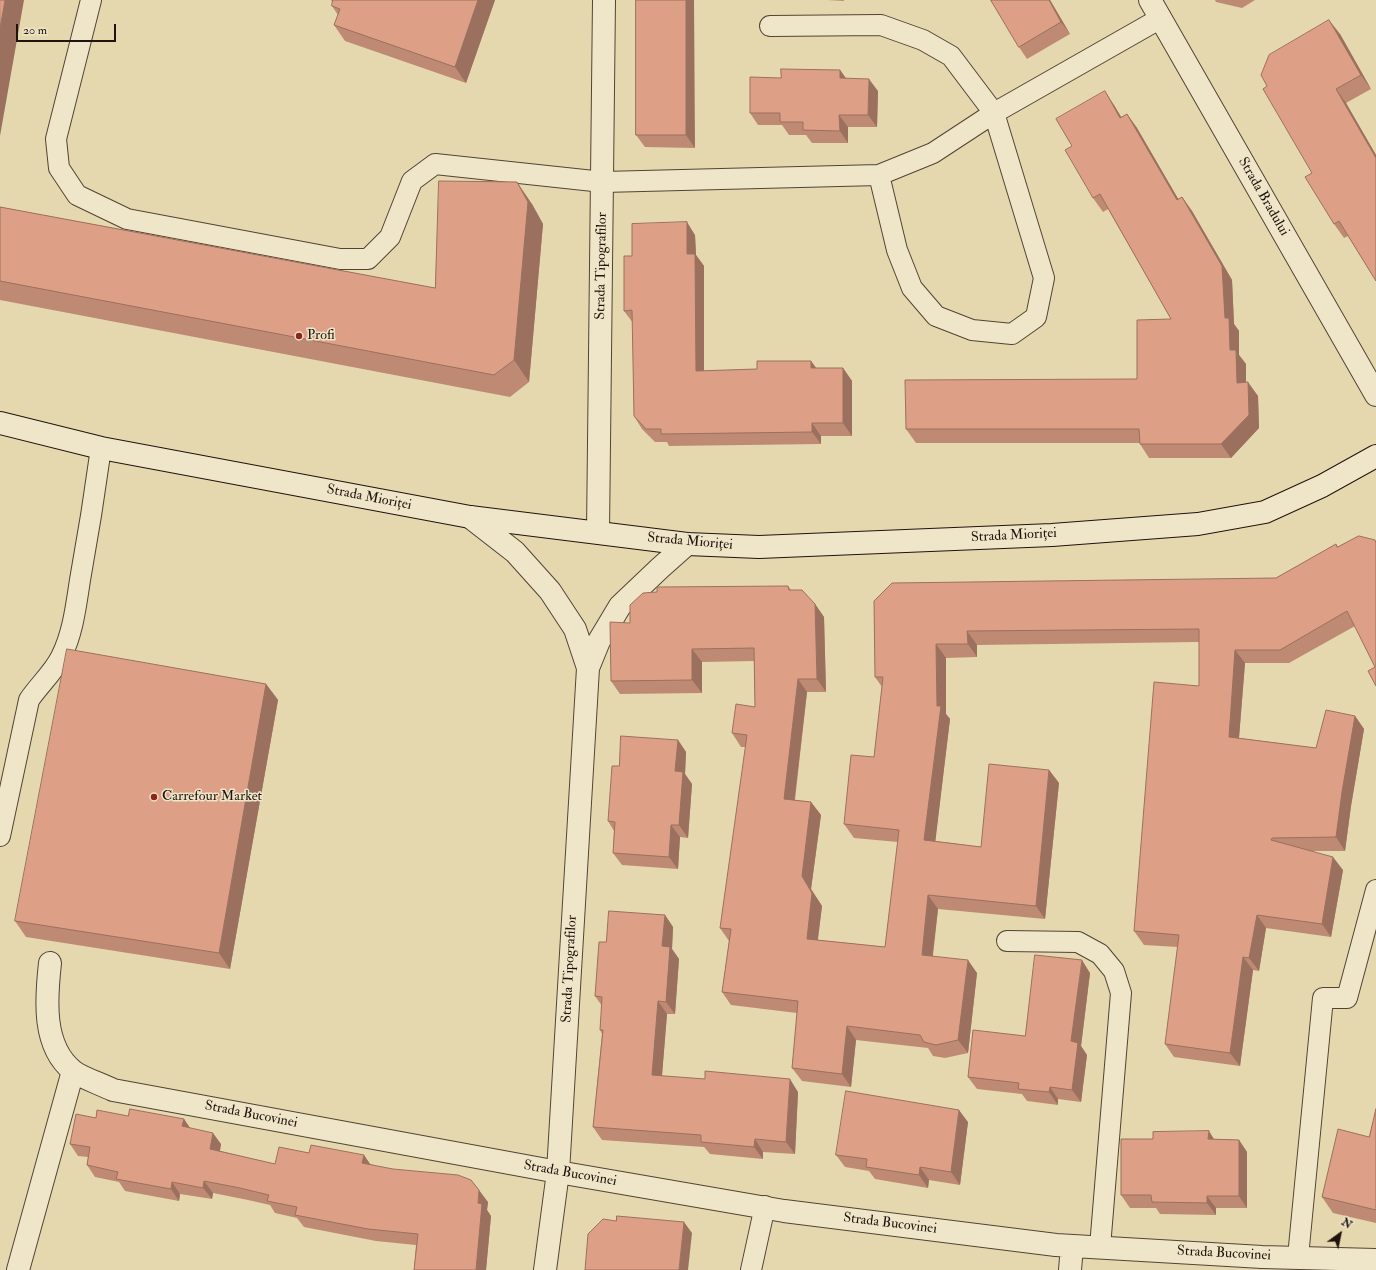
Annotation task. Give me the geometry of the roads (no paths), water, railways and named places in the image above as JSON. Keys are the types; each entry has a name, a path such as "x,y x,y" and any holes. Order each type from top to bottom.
{"street":[{"name":"Strada Tipografilor","path":"598,532 604,0"},
{"name":"Strada Bradului","path":"1156,9 1376,395"},
{"name":"Strada Mioriței","path":"0,422 101,448 470,517 687,544 774,546 1052,535 1198,524 1265,512 1322,486 1376,456"},
{"name":"Strada Tipografilor","path":"470,517 515,552 550,591 575,629 588,668"},
{"name":"Strada Tipografilor","path":"545,1270 558,1172 588,668 599,641 620,606 687,544"},
{"name":"Strada Bucovinei","path":"50,964 46,1000 54,1048 73,1071 112,1090 558,1172 765,1206 784,1211 1072,1246 1262,1257 1376,1260"},
{"path":"18,1270 73,1071"},
{"path":"1070,1270 1072,1246"}],"lane":[{"path":"91,0 56,139 59,168 77,195 127,219 340,259 368,259 390,237 412,181 435,164 603,182 879,175 933,153 994,112 1156,9"},
{"path":"770,26 881,25 923,40 951,56 994,112 1044,278 1036,317 1012,334 972,330 936,316 912,288 897,250 879,175"},
{"path":"0,836 29,700 39,685 53,672 62,656 70,632 85,555 101,448"},
{"path":"1298,1257 1323,998 1346,998 1376,890"},
{"path":"1007,940 1078,942 1100,954 1114,971 1121,993 1100,1247"},
{"path":"751,1270 765,1206"}],"place":[{"name":"Profi","path":"299,336"},
{"name":"Carrefour Market","path":"154,797"}]}
